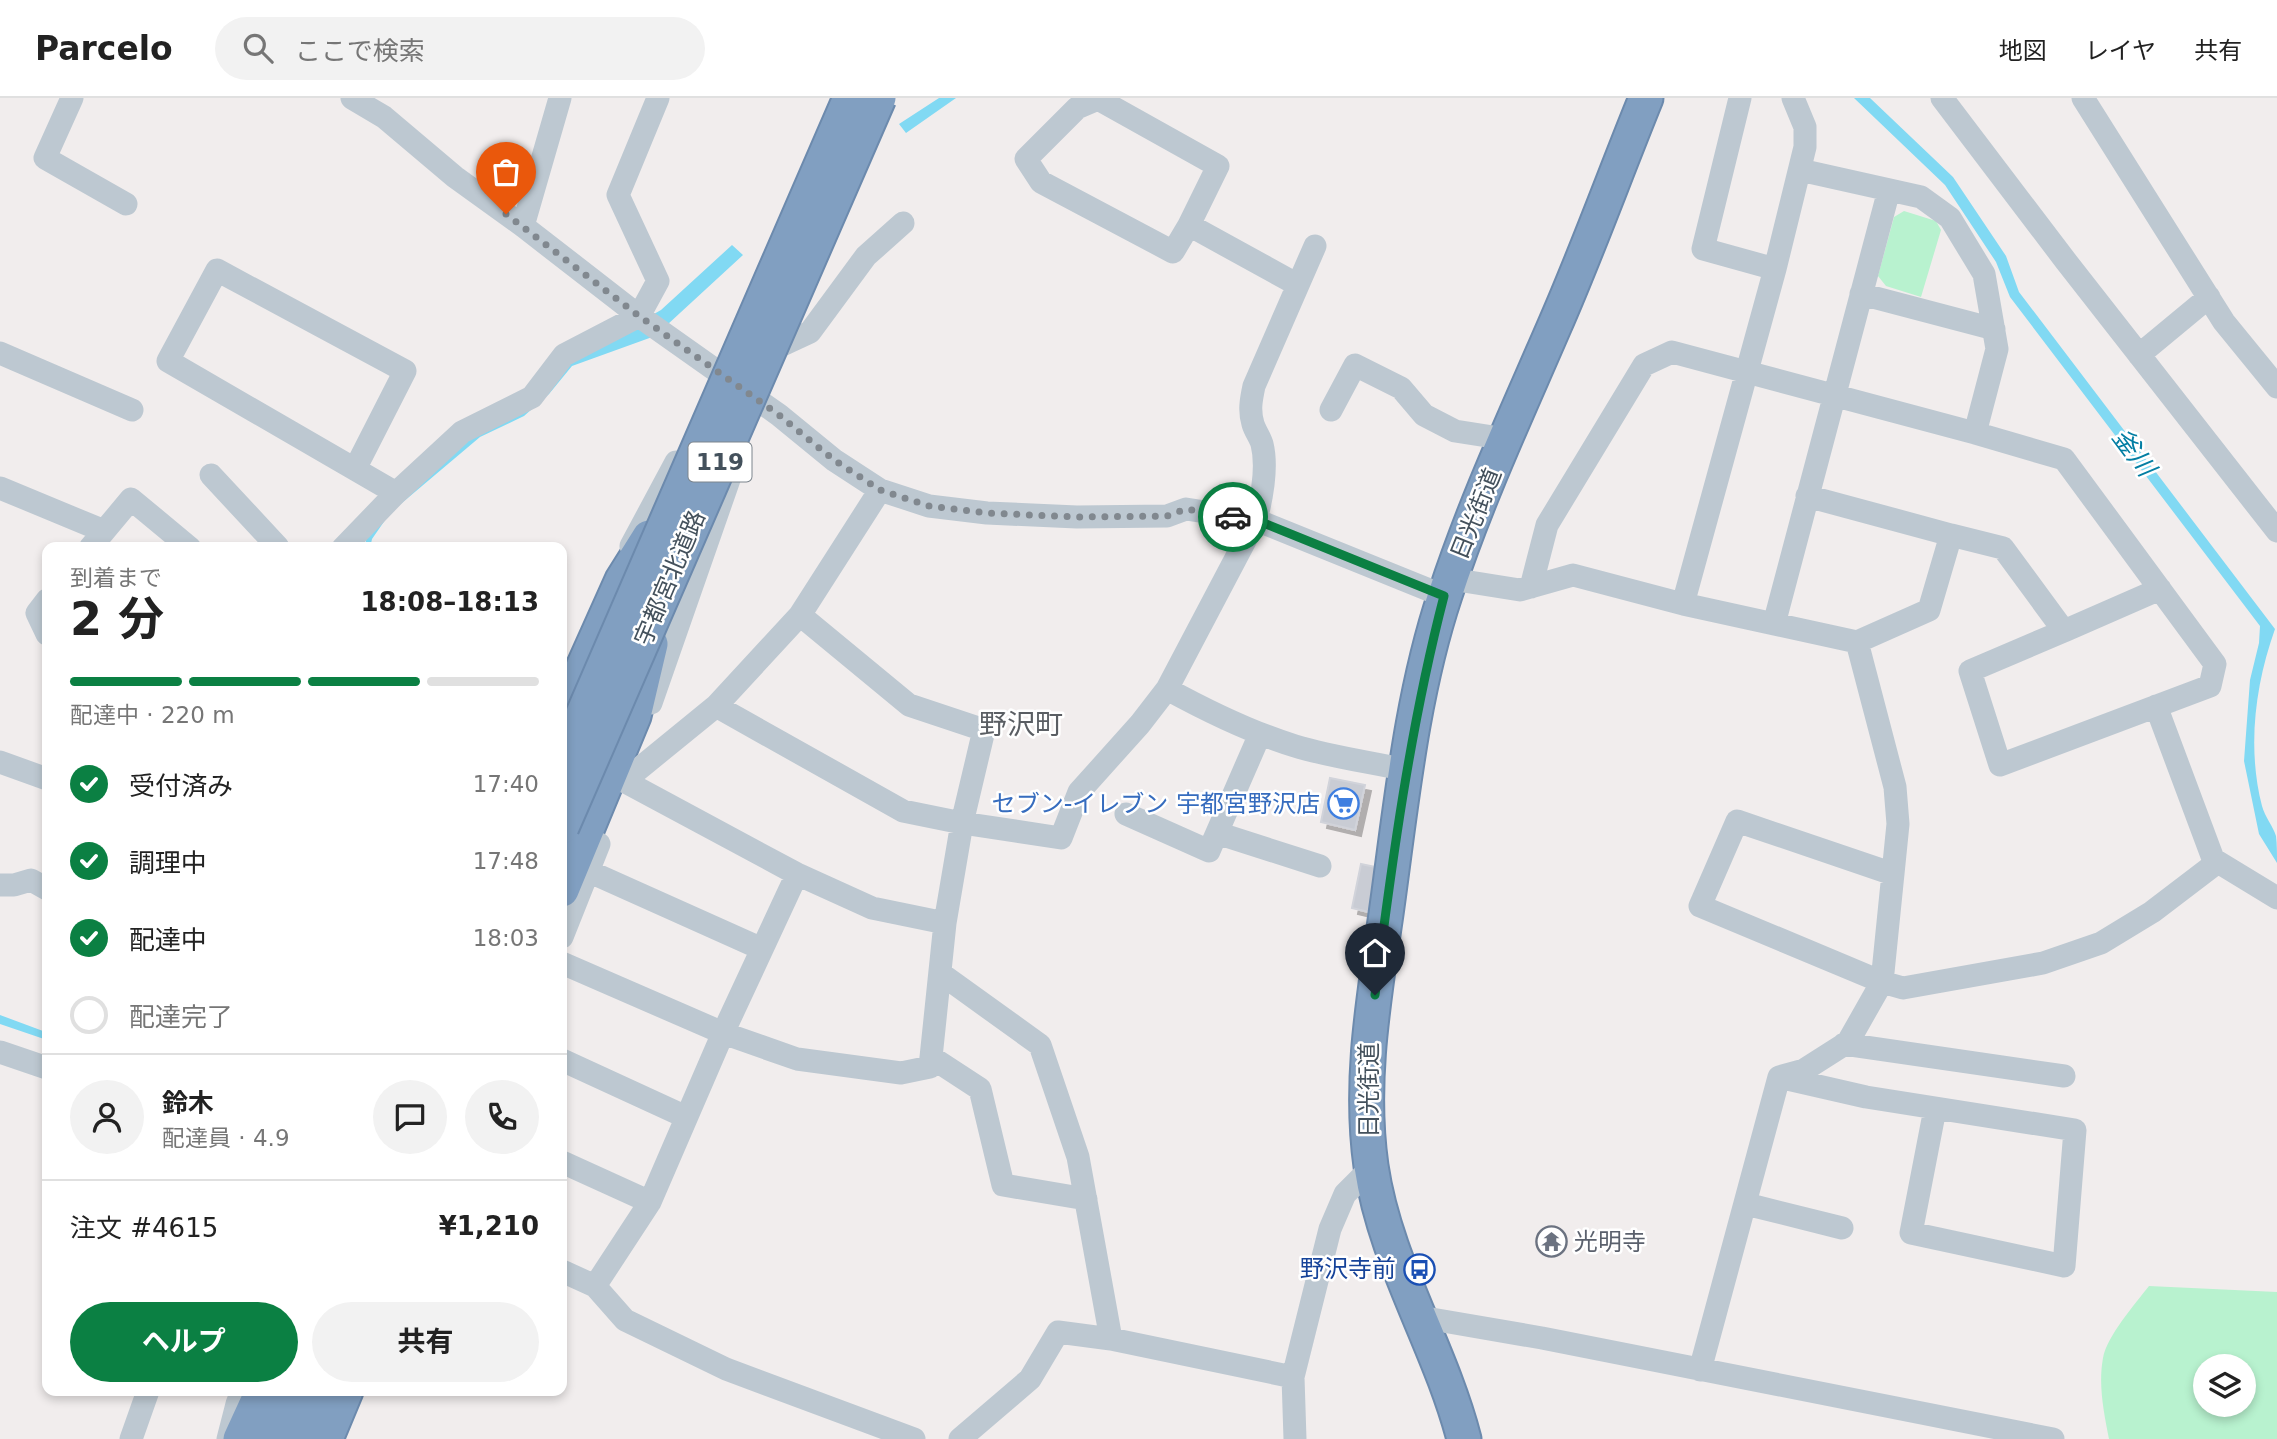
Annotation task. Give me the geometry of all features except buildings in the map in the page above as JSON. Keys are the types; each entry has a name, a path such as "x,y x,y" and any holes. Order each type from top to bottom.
{"highway":[{"name":"宇都宮北道路","path":"567,750 850,98"},
{"name":"宇都宮北道路","path":"567,816 879,98"},
{"name":"日光街道","path":"1464,1439 1382,1219 1371,1168 1365,1093 1367,1050 1406,770 1426,667 1447,587 1646,98"},
{"path":"567,703 622,580 683,482"},
{"path":"567,878 634,716 661,601"},
{"path":"240,1439 260,1396"},
{"path":"267,1439 286,1396"},
{"path":"296,1439 315,1396"}],"street":[{"path":"72,98 45,158 126,204"},
{"path":"352,98 384,117 454,177 523,226 639,316 758,399 834,460 880,490 929,506 987,513 1077,517 1167,516 1186,509 1256,520 1447,587 1520,590 1573,575 1684,604 1857,642 1929,610 1951,535"},
{"path":"523,226 560,98"},
{"path":"349,542 396,493 462,432 532,397 564,355 639,316 658,281 618,195 658,98"},
{"path":"567,667 672,471 720,372 837,98"},
{"path":"567,924 624,781 758,399 891,98"},
{"path":"1740,98 1703,249 1775,269"},
{"path":"1684,604 1775,269 1805,147 1805,127 1793,98"},
{"path":"1942,98 2277,531"},
{"path":"2083,98 2224,322 2277,387"},
{"path":"1098,99 1218,166 1189,225 1173,252 1041,182 1026,159 1077,108 1098,99"},
{"path":"1800,170 1921,197 1950,218 1984,274 1997,349 1975,433"},
{"path":"1774,624 1889,190"},
{"path":"782,345 810,332 866,256 902,223"},
{"path":"1189,225 1298,285"},
{"path":"716,706 903,811 1061,838 1079,792 1140,724 1167,689 1256,520 1262,500 1263,464 1262,445 1252,422 1250,406 1254,386 1315,246"},
{"path":"355,469 405,371 218,270 168,361 396,493"},
{"path":"1861,294 1994,329"},
{"path":"2139,355 2209,297"},
{"path":"1531,587 1547,525 1644,365 1672,352 2064,459 2160,589 2215,664 2210,686 2000,765 1970,671 2160,589"},
{"path":"0,353 132,410"},
{"path":"1331,410 1355,365 1401,388 1424,415 1455,431 1506,439"},
{"path":"211,475 272,542"},
{"path":"0,488 97,539 131,499 178,542"},
{"path":"624,781 716,706 800,615 880,490"},
{"path":"1807,496 2003,548 2064,631"},
{"path":"42,606 37,613 42,624"},
{"path":"567,964 723,1032 797,1059 901,1073 930,1067 945,923 962,823 984,730 909,705 800,615"},
{"path":"1780,1077 1804,1070 1848,1042 1882,982 1898,824 1895,787 1857,642"},
{"path":"1167,689 1219,717 1298,747 1406,770"},
{"path":"1893,874 1737,821 1700,906 1882,982 1903,988 2043,963 2101,943 2152,912 2215,864 2156,706"},
{"path":"1126,814 1209,851 1260,734"},
{"path":"0,762 42,777"},
{"path":"624,781 797,874 872,908 945,923"},
{"path":"1217,833 1320,866"},
{"path":"2213,859 2277,898"},
{"path":"588,871 762,949"},
{"path":"595,1286 650,1202 723,1032 797,874"},
{"path":"0,885 14,885 31,880 42,886"},
{"path":"940,973 1040,1045 1078,1157 1111,1339"},
{"path":"1844,1044 2064,1076"},
{"path":"0,1052 42,1066"},
{"path":"931,1057 981,1088 1003,1185 1086,1199"},
{"path":"567,1062 687,1117"},
{"path":"1780,1077 1866,1097 2075,1129 2064,1266 1910,1233 1935,1109"},
{"path":"1700,1370 1780,1077"},
{"path":"567,1164 650,1202"},
{"path":"1295,1439 1293,1377 1330,1229 1345,1194 1371,1168"},
{"path":"1746,1204 1842,1228"},
{"path":"567,1273 595,1286 625,1320 726,1369 914,1439"},
{"path":"1420,1317 1542,1338 2053,1439"},
{"path":"960,1439 1030,1379 1058,1332 1111,1339 1293,1377"},
{"path":"131,1439 146,1396"},
{"path":"229,1439 240,1396"},
{"path":"336,1416 353,1396"}],"green space":[{"path":"1904,211 1936,221 1941,230 1921,297 1886,286 1878,276 1894,217"},
{"path":"2149,1286 2277,1292 2277,1439 2109,1439 2101,1389 2103,1358 2116,1330"}],"water":[{"path":"939,98 956,98 906,133 899,124"},
{"name":"釜川","path":"1854,98 1870,98 1953,177 2006,256 2019,292 2275,629 2262,672 2254,739 2257,784 2263,810 2276,836 2277,863 2259,834 2244,761 2250,680 2259,643 2260,626 2010,297 1996,262 1945,185"},
{"path":"732,245 743,255 655,336 572,366 549,394 524,416 480,437 392,512 466,435 566,364 661,310"},
{"path":"389,514 371,542 366,542 367,537"},
{"path":"0,1015 42,1031 42,1038 0,1024"}],"way so far":[{"path":"506,214 639,316 779,415 834,460 880,490 929,506 987,513 1077,517 1167,516 1186,509 1233,517"}],"place":[{"name":"セブン-イレブン 宇都宮野沢店","path":"1343,804"},
{"name":"光明寺","path":"1551,1242"},
{"name":"野沢寺前","path":"1419,1269"}],"district":[{"name":"野沢町","path":"1021,724"}],"route":[{"path":"1233,517 1256,520 1444,596 1417,707 1375,995"}]}
